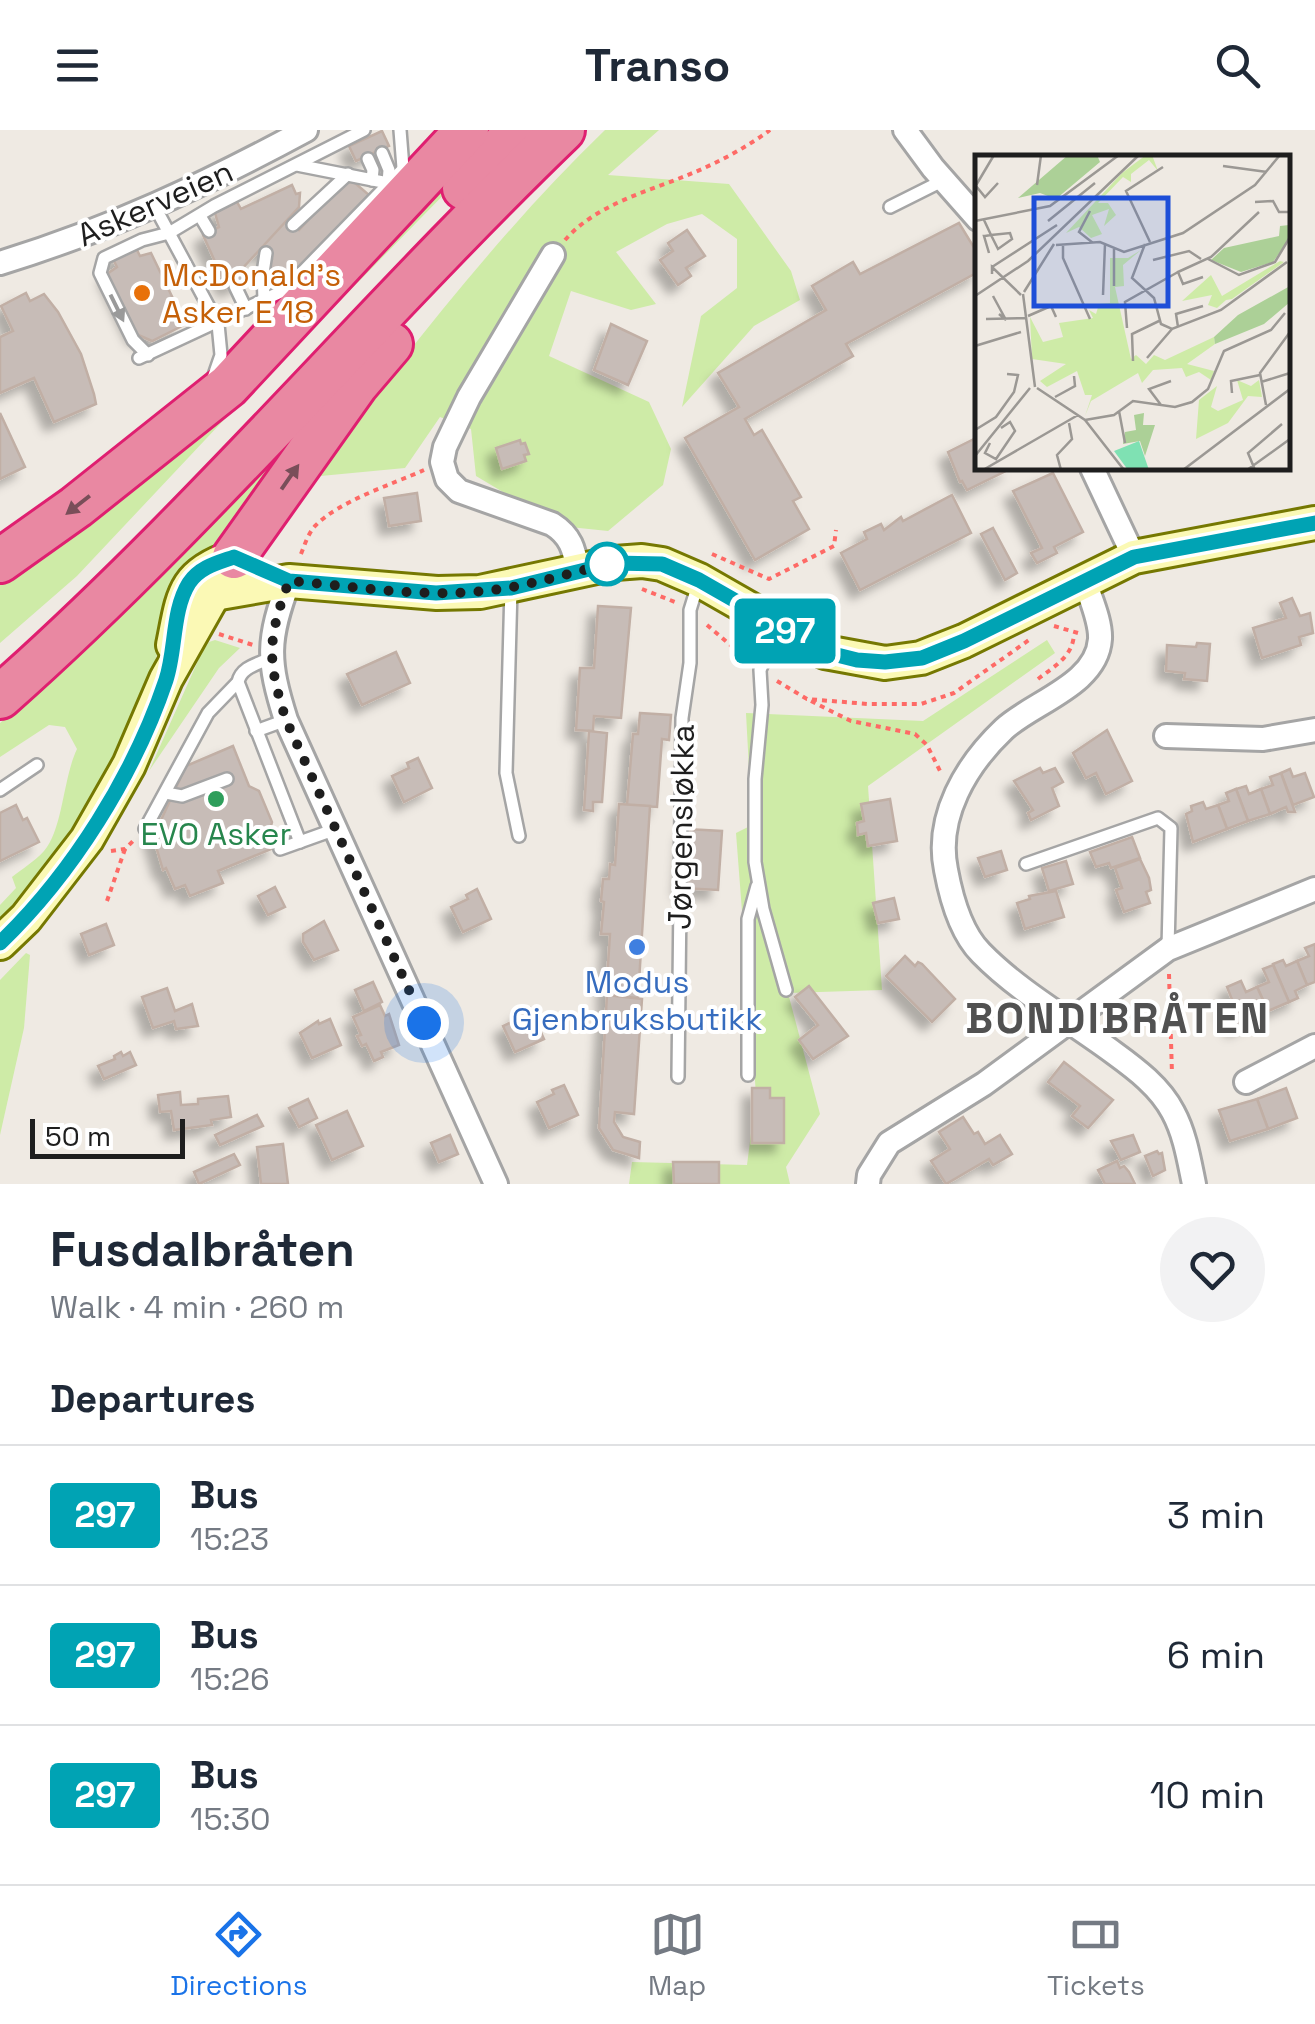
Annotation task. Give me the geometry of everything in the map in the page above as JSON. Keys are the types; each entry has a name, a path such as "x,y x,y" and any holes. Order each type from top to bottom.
{"highway":[{"path":"0,561 76,508 228,386 467,130"},
{"path":"0,660 146,526 518,130"},
{"path":"234,557 356,385 528,187 564,130"},
{"path":"0,698 159,548 470,219 564,130"}],"street":[{"name":"Askerveien","path":"0,262 70,242 155,208 306,130"},
{"path":"906,130 975,216"},
{"path":"552,256 469,396 442,462 447,479 460,491 566,532 578,570"},
{"path":"1093,470 1134,557"},
{"path":"214,594 289,581 436,593 511,588 578,570 642,561 705,567 779,628 825,652 885,662 922,658 964,641 1134,557 1315,523"},
{"path":"166,679 190,582 208,566 234,557 289,581"},
{"path":"0,943 26,918 87,839 129,765 166,679 234,557"},
{"path":"1085,580 1100,639 1096,654 1086,672 1004,729 958,786 944,829 945,867 956,912 978,951 1137,1070 1162,1095 1174,1112 1194,1184"},
{"path":"289,581 273,629 271,654 273,680 286,720 496,1184"},
{"path":"1166,736 1263,739 1315,730"},
{"path":"868,1184 869,1175 889,1143 984,1084 1168,949 1315,889"},
{"path":"1246,1082 1315,1046"}],"lane":[{"path":"400,130 403,168"},
{"path":"365,134 296,164 169,233 142,240 104,258 100,273 144,357 290,287 416,156"},
{"path":"382,153 390,170 388,184"},
{"path":"368,160 372,180"},
{"path":"296,164 388,184"},
{"path":"293,224 348,174"},
{"path":"890,207 944,180"},
{"path":"153,444 212,381 221,355 218,324 155,208"},
{"path":"200,216 209,232"},
{"path":"264,300 266,254"},
{"path":"235,286 246,309"},
{"name":"Jørgensløkka","path":"678,1077 682,718 690,662 690,610 705,567"},
{"path":"511,588 506,773 519,836"},
{"path":"779,628 760,670 762,705 755,779 758,882 786,990"},
{"path":"271,654 246,668 238,682 300,842"},
{"path":"145,829 208,713 238,682"},
{"path":"256,731 286,720"},
{"path":"0,790 37,766"},
{"path":"166,792 182,796 227,778"},
{"path":"1026,864 1158,818 1170,828 1168,949"},
{"path":"280,848 336,829"},
{"path":"748,1075 748,919 758,882"}],"path":[{"path":"552,256 577,227 609,207 699,170 770,130"},
{"path":"289,581 308,535 318,522 442,462"},
{"path":"705,567 769,579 834,546 836,530"},
{"path":"210,632 271,654"},
{"path":"1036,680 1063,660 1073,646 1074,634"},
{"path":"807,699 851,721 915,734 927,744 943,776"},
{"path":"938,788 948,765"},
{"path":"107,901 125,849 145,829"},
{"path":"107,852 125,849"},
{"path":"1168,949 1174,1112"}],"green space":[{"path":"479,130 507,130 77,576 0,643 0,575"},
{"path":"605,130 659,130 608,175 729,184 791,271 800,300 754,326 682,407 701,316 737,288 737,239 702,214 667,224 616,252 656,304 631,310 571,291 549,356 649,402 671,449 663,485 608,531 560,526 476,476 471,429 440,417 405,468 310,477 489,255"},
{"path":"289,445 166,628 146,688 104,777 61,853 0,926 0,905 16,888 12,877 40,855 50,841 77,749 65,727 49,725 0,757 0,723 122,615"},
{"path":"215,640 240,648 219,668 149,771 201,654"},
{"path":"1047,640 1055,653 868,786 882,990 788,993 820,1114 786,1167 790,1184 629,1184 632,1162 747,1165 756,1094 736,833 752,825 746,713 923,721"},
{"path":"26,953 30,955 24,1028 0,1135 0,980"}],"building":[{"path":"382,131 389,146 356,161 349,146"},
{"path":"348,177 369,195 284,286 264,267 272,259 260,248 287,219 299,230"},
{"path":"292,185 296,194 300,193 299,207 241,270 245,280 227,288 203,235 219,227 215,213 237,202 241,209"},
{"path":"959,223 975,249 975,274 846,344 853,356 745,419 754,435 762,430 801,497 793,501 809,529 755,560 685,438 739,407 718,373 826,310 812,286 853,262 860,274"},
{"path":"687,230 705,256 686,268 691,276 678,285 660,260 673,251 668,243"},
{"path":"135,246 140,256 151,253 180,313 177,315 182,326 152,341 136,334 107,274 117,267 112,257"},
{"path":"26,293 30,301 44,294 58,312 81,354 94,394 96,404 54,422 34,378 0,393 0,337 13,331 1,306"},
{"path":"611,324 647,341 628,385 594,370"},
{"path":"0,413 25,467 0,479"},
{"path":"975,438 975,470 1008,470 967,490 948,452"},
{"path":"520,440 529,454 524,455 526,461 502,469 496,448"},
{"path":"1053,473 1083,532 1054,547 1057,553 1037,563 1031,553 1042,548 1013,491"},
{"path":"417,493 421,521 389,526 384,498"},
{"path":"952,495 971,533 860,590 841,553 867,539 864,532 881,524 884,530 901,517 903,521"},
{"path":"993,528 1017,573 1005,580 981,534"},
{"path":"1292,598 1300,616 1310,613 1313,633 1299,637 1301,645 1262,658 1253,628 1286,618 1280,603"},
{"path":"598,606 631,608 621,718 594,716 593,731 576,730 580,668 594,668"},
{"path":"1197,643 1210,644 1207,681 1184,679 1185,673 1166,671 1167,645 1196,647"},
{"path":"396,652 410,683 362,705 347,674"},
{"path":"640,713 671,715 669,740 662,739 657,807 627,805 633,734 638,734"},
{"path":"1107,730 1132,781 1106,794 1096,773 1086,778 1073,753"},
{"path":"589,731 607,733 602,802 593,802 593,811 584,810"},
{"path":"233,746 249,786 259,791 272,822 270,830 276,847 218,871 223,883 190,896 185,885 175,889 166,868 163,870 152,833 164,828 161,820 186,766"},
{"path":"418,758 432,788 404,802 392,776 409,768 407,763"},
{"path":"1040,768 1043,773 1055,768 1063,782 1052,788 1059,806 1031,820 1028,813 1033,810 1014,781"},
{"path":"1290,769 1293,777 1305,773 1314,797 1293,805 1281,773"},
{"path":"1281,773 1295,812 1288,812 1286,807 1270,814 1261,789 1273,785 1270,777"},
{"path":"1246,786 1249,794 1261,789 1270,814 1248,821 1236,789"},
{"path":"1236,789 1248,821 1227,829 1218,805 1229,801 1226,793"},
{"path":"890,799 897,841 868,846 866,833 858,835 857,823 864,821 861,804"},
{"path":"1203,802 1206,809 1218,805 1227,829 1193,842 1186,814 1192,811 1191,806"},
{"path":"619,804 650,806 638,998 606,995 610,934 601,934 601,901 603,879 609,879 610,864 615,865"},
{"path":"16,805 39,842 0,861 0,813"},
{"path":"686,829 722,831 718,890 682,888"},
{"path":"1132,837 1140,858 1111,868 1109,863 1096,867 1090,852"},
{"path":"1001,851 1007,870 985,877 978,858"},
{"path":"1140,859 1149,878 1151,890 1146,892 1150,903 1124,912 1116,890 1122,888 1115,868"},
{"path":"1066,861 1073,884 1049,891 1042,868"},
{"path":"275,887 285,907 268,915 258,896"},
{"path":"477,889 491,919 463,932 451,907 468,899 466,895"},
{"path":"1056,891 1064,917 1025,929 1017,903 1030,899 1029,896"},
{"path":"894,898 899,919 878,923 873,903"},
{"path":"324,921 338,950 314,960 303,942 303,934"},
{"path":"106,924 114,945 89,955 81,934"},
{"path":"1315,944 1315,982 1307,985 1297,961 1309,956 1305,948"},
{"path":"905,956 915,966 918,962 922,964 955,999 932,1022 886,976"},
{"path":"1283,960 1286,966 1297,961 1307,985 1295,991 1298,998 1289,1002 1273,964"},
{"path":"1273,965 1289,1002 1268,1011 1257,987 1269,982 1263,969"},
{"path":"1241,981 1246,992 1257,987 1268,1011 1236,1028 1226,1005 1233,1002 1227,987"},
{"path":"373,982 382,1002 364,1011 355,990"},
{"path":"809,986 848,1036 813,1059 799,1040 818,1025 795,997"},
{"path":"167,988 175,1011 192,1004 198,1026 176,1029 174,1021 153,1028 142,997"},
{"path":"607,995 642,999 634,1114 615,1112 614,1122 623,1137 640,1142 639,1158 613,1150 599,1128"},
{"path":"380,1005 385,1016 389,1014 399,1045 381,1052 383,1057 374,1061 357,1036 361,1035 353,1017"},
{"path":"530,1008 544,1039 515,1052 503,1026"},
{"path":"330,1019 341,1045 312,1058 300,1033 318,1021 319,1024"},
{"path":"121,1052 123,1056 130,1052 136,1065 104,1079 98,1066"},
{"path":"1064,1062 1113,1100 1088,1128 1072,1116 1080,1106 1048,1082"},
{"path":"564,1085 578,1115 549,1128 537,1102"},
{"path":"752,1088 770,1088 770,1098 784,1098 784,1143 752,1143"},
{"path":"1286,1088 1297,1118 1268,1129 1257,1099"},
{"path":"180,1092 181,1105 228,1096 231,1117 211,1120 212,1125 174,1130 171,1111 160,1112 158,1095"},
{"path":"308,1099 317,1118 299,1127 289,1108"},
{"path":"1257,1099 1268,1129 1230,1141 1219,1110"},
{"path":"347,1111 363,1146 332,1160 316,1125"},
{"path":"257,1115 263,1126 220,1145 215,1135"},
{"path":"963,1117 985,1144 1000,1135 1012,1154 993,1165 989,1159 946,1184 931,1161 950,1149 939,1132"},
{"path":"450,1135 458,1154 439,1162 431,1143"},
{"path":"1133,1135 1140,1152 1121,1160 1111,1141"},
{"path":"283,1144 288,1184 261,1184 257,1147"},
{"path":"1162,1153 1165,1170 1153,1176 1145,1156"},
{"path":"234,1154 240,1165 199,1184 194,1172"},
{"path":"1117,1161 1135,1184 1105,1184 1098,1170"},
{"path":"673,1162 719,1162 719,1184 674,1184"}],"bus line":[{"name":"297","path":"0,943 26,918 87,839 129,765 166,679 190,582 208,566 234,557 289,581 436,593 511,588 614,563 662,564 699,580 825,652 885,662 922,658 964,641 1134,557 1315,523"}],"place":[{"name":"McDonald's Asker E 18","path":"142,293"},
{"name":"EVO Asker","path":"216,799"},
{"name":"Modus Gjenbruksbutikk","path":"637,947"}],"district":[{"name":"BONDIBRÅTEN","path":"1118,1018"}],"route":[{"path":"424,1023 286,720 273,680 273,629 289,581 436,593 480,592 614,563 607,564"}]}
